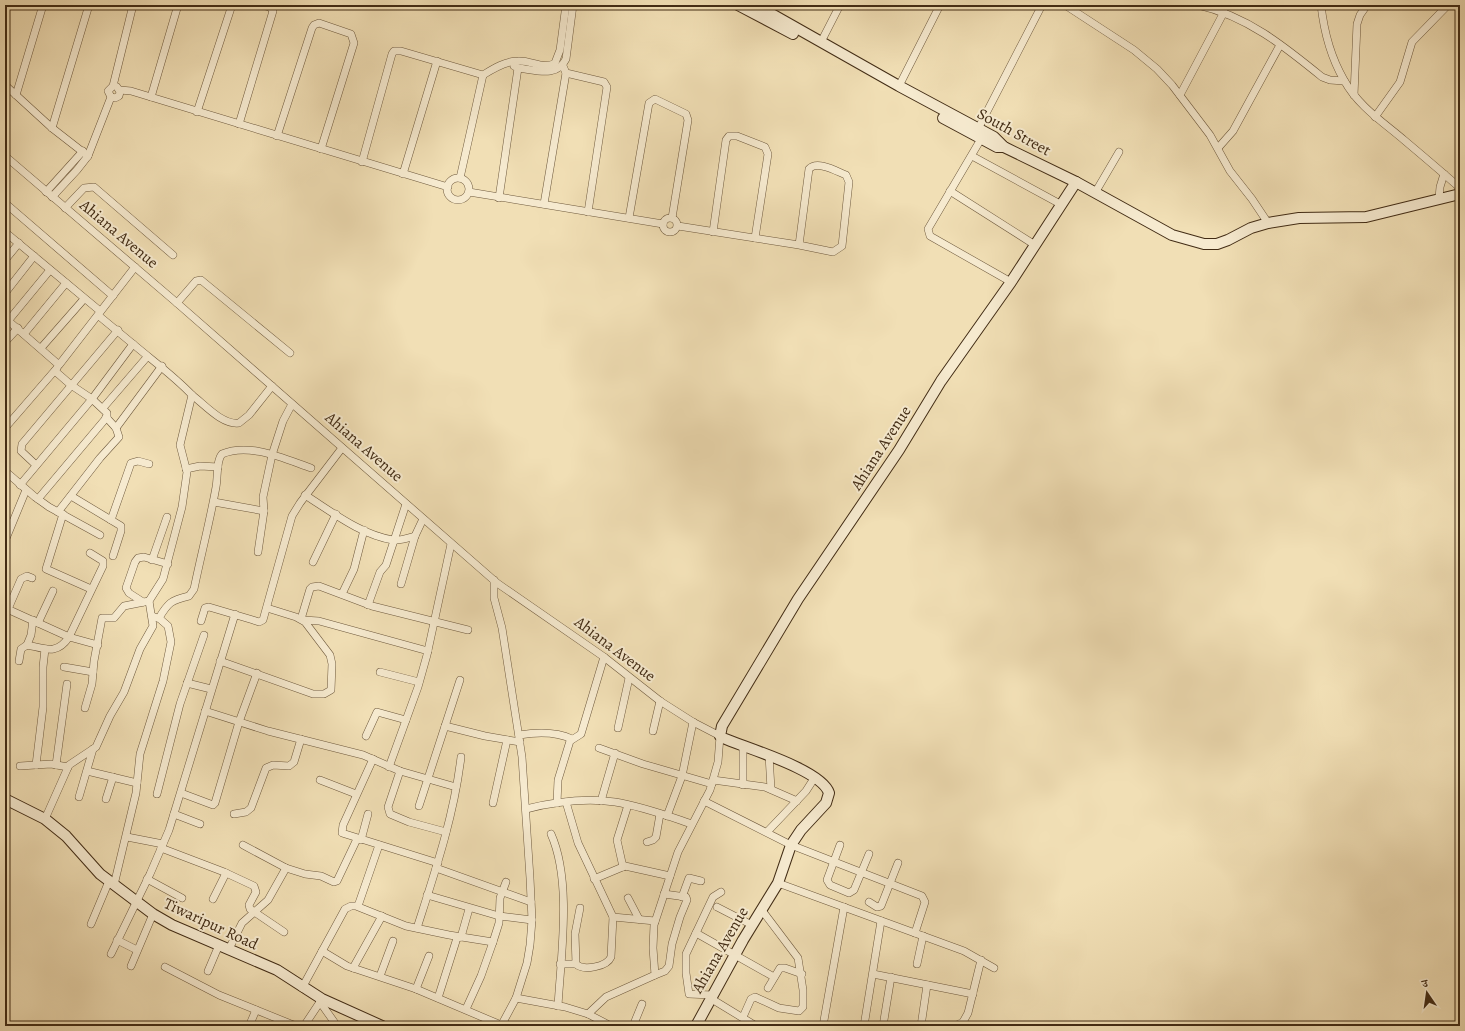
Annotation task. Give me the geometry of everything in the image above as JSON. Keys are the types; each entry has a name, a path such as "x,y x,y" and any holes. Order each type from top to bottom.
{"street":[{"path":"16,95 43,5"},
{"path":"52,128 89,5"},
{"path":"49,194 77,170 111,97 108,90 113,86 133,5"},
{"path":"151,97 178,5"},
{"path":"197,112 232,5"},
{"path":"239,124 273,11 270,7 262,5"},
{"path":"738,5 770,12 979,134"},
{"name":"South Street","path":"753,5 770,12 979,134 994,137 1004,147 1076,182 1172,235 1204,244 1217,244 1251,228 1268,223 1299,218 1366,217 1460,194"},
{"path":"821,42 840,5"},
{"path":"899,86 940,5"},
{"path":"1011,282 930,236 928,229 972,156 979,134 1042,5"},
{"path":"1066,5 1148,61 1180,95 1218,148 1230,171 1252,199 1268,223"},
{"path":"1198,5 1224,12 1257,28 1322,77 1330,80 1344,81"},
{"path":"1321,5 1322,25 1327,44 1344,81 1375,117 1460,188"},
{"path":"1354,94 1357,24 1360,15 1367,5"},
{"path":"1375,117 1400,82 1412,42 1448,5"},
{"path":"512,63 518,68 551,72 563,66 566,59 569,7"},
{"path":"460,178 483,75 495,67 522,61 548,66 555,62 560,50 569,7"},
{"path":"1180,95 1224,12"},
{"path":"278,136 312,28 314,25 319,23 351,34 354,42 321,149"},
{"path":"1218,148 1233,131 1280,45"},
{"path":"362,162 392,54 394,52 401,51 483,75"},
{"path":"403,174 437,61"},
{"path":"544,204 566,73 563,66"},
{"path":"499,198 518,68"},
{"path":"566,73 604,82 607,87 588,212"},
{"path":"5,85 52,128 85,153"},
{"path":"113,86 120,90 151,97 448,187"},
{"path":"111,97 115,98 119,96 120,90"},
{"path":"629,218 649,103 656,99 686,114 688,120 672,218"},
{"path":"713,232 726,140 729,136 737,136 765,147 768,154 755,238"},
{"path":"1095,193 1119,152"},
{"name":"Ahiana Avenue","path":"5,156 177,302 451,544 494,580 604,658 660,701 693,722 720,736 769,755 814,777 828,789 828,798 826,803 801,830 791,845 778,883 735,954 696,1026"},
{"path":"972,156 1062,205"},
{"path":"678,226 799,245 833,252 841,247 850,182 846,175 817,165 812,166 809,170 799,245"},
{"path":"1439,198 1440,187 1444,174"},
{"path":"460,178 469,185 469,192 464,199 456,199 449,195 448,187 452,180 460,178"},
{"name":"Ahiana Avenue","path":"720,736 722,726 798,599 899,450 941,381 1011,282 1076,182"},
{"path":"65,208 84,188 94,187 173,255"},
{"path":"950,191 1035,246"},
{"path":"469,192 663,224"},
{"path":"5,203 113,296"},
{"path":"663,224 666,219 672,218"},
{"path":"672,218 676,221 678,226"},
{"path":"663,224 665,230 670,232 674,231 678,226"},
{"path":"5,232 84,298 133,344 162,366 192,395 218,416 229,422 239,423 249,415 272,386"},
{"path":"5,260 19,243"},
{"path":"5,294 34,256"},
{"path":"5,428 57,368 135,267"},
{"path":"50,270 7,319 41,348 71,385 103,408 107,413 106,417 116,428 119,437 100,458 71,496 61,513 46,569 91,590"},
{"path":"177,302 196,281 201,280 290,353"},
{"path":"24,334 66,283"},
{"path":"41,348 84,298"},
{"path":"5,342 18,328"},
{"path":"36,465 21,451 21,447 118,330"},
{"path":"5,541 23,487 36,465 92,399 133,344"},
{"path":"103,408 147,356"},
{"path":"116,428 162,366"},
{"path":"84,708 92,684 103,617 114,618 124,606 146,602 164,578 182,507 187,477 180,445 192,395"},
{"path":"258,552 264,511 263,497 272,455 283,421 292,404"},
{"path":"38,499 106,417"},
{"path":"201,621 203,611 207,607 261,622 267,608 290,524 305,495 342,448"},
{"path":"45,819 68,767 93,749 100,741 110,716 124,692 140,649 152,630 155,618 176,598 189,596 194,590 214,502 220,455 225,452 251,451 272,455 311,468"},
{"path":"111,520 131,463 138,461 149,464"},
{"path":"186,469 200,466 218,467"},
{"path":"5,471 38,499 100,535"},
{"path":"305,495 364,530 394,540 415,536"},
{"path":"71,496 121,526 121,531 113,556"},
{"path":"214,502 264,511"},
{"path":"368,605 380,572 386,565 406,504"},
{"path":"313,562 336,514"},
{"path":"152,560 167,517"},
{"path":"401,584 415,536 423,519"},
{"path":"342,594 354,569 364,530"},
{"path":"389,767 419,682 428,651 451,544"},
{"path":"27,645 45,649 58,649 64,645 70,637 103,563 90,553"},
{"path":"92,924 111,883 127,837 137,783 141,747 163,681 171,642 170,629 165,622 155,618 146,602 126,590 126,584 138,558 144,557 168,564"},
{"path":"32,578 27,576 21,580 6,609 70,637 98,645"},
{"path":"322,951 353,968 416,989 466,1009 501,1026 516,998 527,963 532,920 526,809 519,738 502,628 494,598 494,580"},
{"path":"302,620 312,587 319,586 368,605 468,630"},
{"path":"19,660 21,649 27,645 35,621 53,591"},
{"path":"267,608 302,620 319,621 428,651"},
{"path":"111,954 162,846 174,814 235,614"},
{"path":"220,661 313,694 324,694 331,690 332,664 330,655 302,620"},
{"path":"157,794 176,719 204,635"},
{"path":"36,765 43,707 43,667 45,649"},
{"path":"557,803 560,772 572,739 581,734 604,658"},
{"path":"64,667 93,672"},
{"path":"380,672 419,682"},
{"path":"181,794 213,804 216,803 239,722 256,673"},
{"path":"618,728 629,678"},
{"path":"420,806 460,680"},
{"path":"187,683 211,690"},
{"path":"56,765 67,684"},
{"path":"653,732 660,701"},
{"path":"205,711 239,722 373,759 400,771 456,787"},
{"path":"366,736 377,712 406,720"},
{"path":"667,816 682,776 693,722"},
{"path":"445,726 507,740 548,732 572,739"},
{"path":"655,975 653,948 655,921 678,852 712,782 718,762 720,736"},
{"path":"234,814 246,812 251,808 266,768 273,765 289,766 294,762 301,739"},
{"path":"493,803 507,740"},
{"path":"743,746 743,784"},
{"path":"598,748 682,776 712,782 743,784 771,789 796,801"},
{"path":"79,797 93,749"},
{"path":"601,801 615,753"},
{"path":"769,755 771,789"},
{"path":"416,928 437,865 446,832 456,787 460,757"},
{"path":"373,759 341,830 343,835 406,852 531,902"},
{"path":"20,766 56,765 68,767"},
{"path":"87,771 137,783"},
{"path":"400,771 388,807 390,814 409,822 446,832"},
{"path":"106,799 113,777"},
{"path":"767,832 796,801 814,777"},
{"path":"320,780 356,794"},
{"name":"Tiwaripur Road","path":"5,799 45,819 66,836 100,874 136,902 172,925 277,970 321,1001 382,1026"},
{"path":"526,809 566,802 601,801 628,805 692,824"},
{"path":"704,801 791,845 922,896 924,900 915,933"},
{"path":"560,964 576,964 580,967 592,967 609,962 614,930 613,917 594,879 573,830 566,802"},
{"path":"623,866 617,840 628,805"},
{"path":"174,814 200,824"},
{"path":"243,845 286,868 305,874 321,876 335,882 359,839 368,814"},
{"path":"647,842 656,837 660,814"},
{"path":"551,834 558,851 563,909 558,1006"},
{"path":"127,837 162,846 255,887 256,892 249,905 254,913 284,932"},
{"path":"358,906 379,845"},
{"path":"840,845 827,880 830,885 837,888 852,892 869,854"},
{"path":"869,902 877,907 881,906 898,863"},
{"path":"594,879 623,866 631,866 670,876"},
{"path":"229,949 242,923 268,900 286,868"},
{"path":"213,899 226,873"},
{"path":"682,897 689,878 701,881"},
{"path":"147,879 182,898"},
{"path":"466,1009 481,976 499,923 503,891 506,882"},
{"path":"778,883 964,951 994,968"},
{"path":"721,892 713,897 686,954 687,990 689,994 692,995 711,996 756,1026"},
{"path":"588,1014 606,997 665,971 669,966 672,944 687,900 682,897 664,894"},
{"path":"427,895 469,909 499,916 532,920"},
{"path":"628,898 639,919"},
{"path":"302,988 345,909 351,906 358,906 416,928 493,942"},
{"path":"717,907 752,925"},
{"path":"823,1026 844,907"},
{"path":"576,964 575,934 580,908"},
{"path":"438,998 457,938 461,937 469,909"},
{"path":"743,1017 751,999 755,997 778,1008 800,1011 803,1007 802,974 798,958 761,909"},
{"path":"131,966 154,914"},
{"path":"353,968 382,916"},
{"path":"613,917 655,921"},
{"path":"864,1026 881,921"},
{"path":"696,933 774,977"},
{"path":"917,964 923,936"},
{"path":"117,940 137,950"},
{"path":"380,976 394,941"},
{"path":"208,971 219,945"},
{"path":"416,989 429,956"},
{"path":"955,1026 966,1019 981,960"},
{"path":"165,967 219,994 296,1026"},
{"path":"768,988 774,977 782,968 802,974"},
{"path":"873,974 973,994"},
{"path":"883,1026 891,977"},
{"path":"921,1026 927,985"},
{"path":"516,998 558,1006 588,1014 611,1026"},
{"path":"304,1026 321,1001 337,1026"},
{"path":"632,1026 642,1004"},
{"path":"253,1026 250,1024 256,1010"}]}
